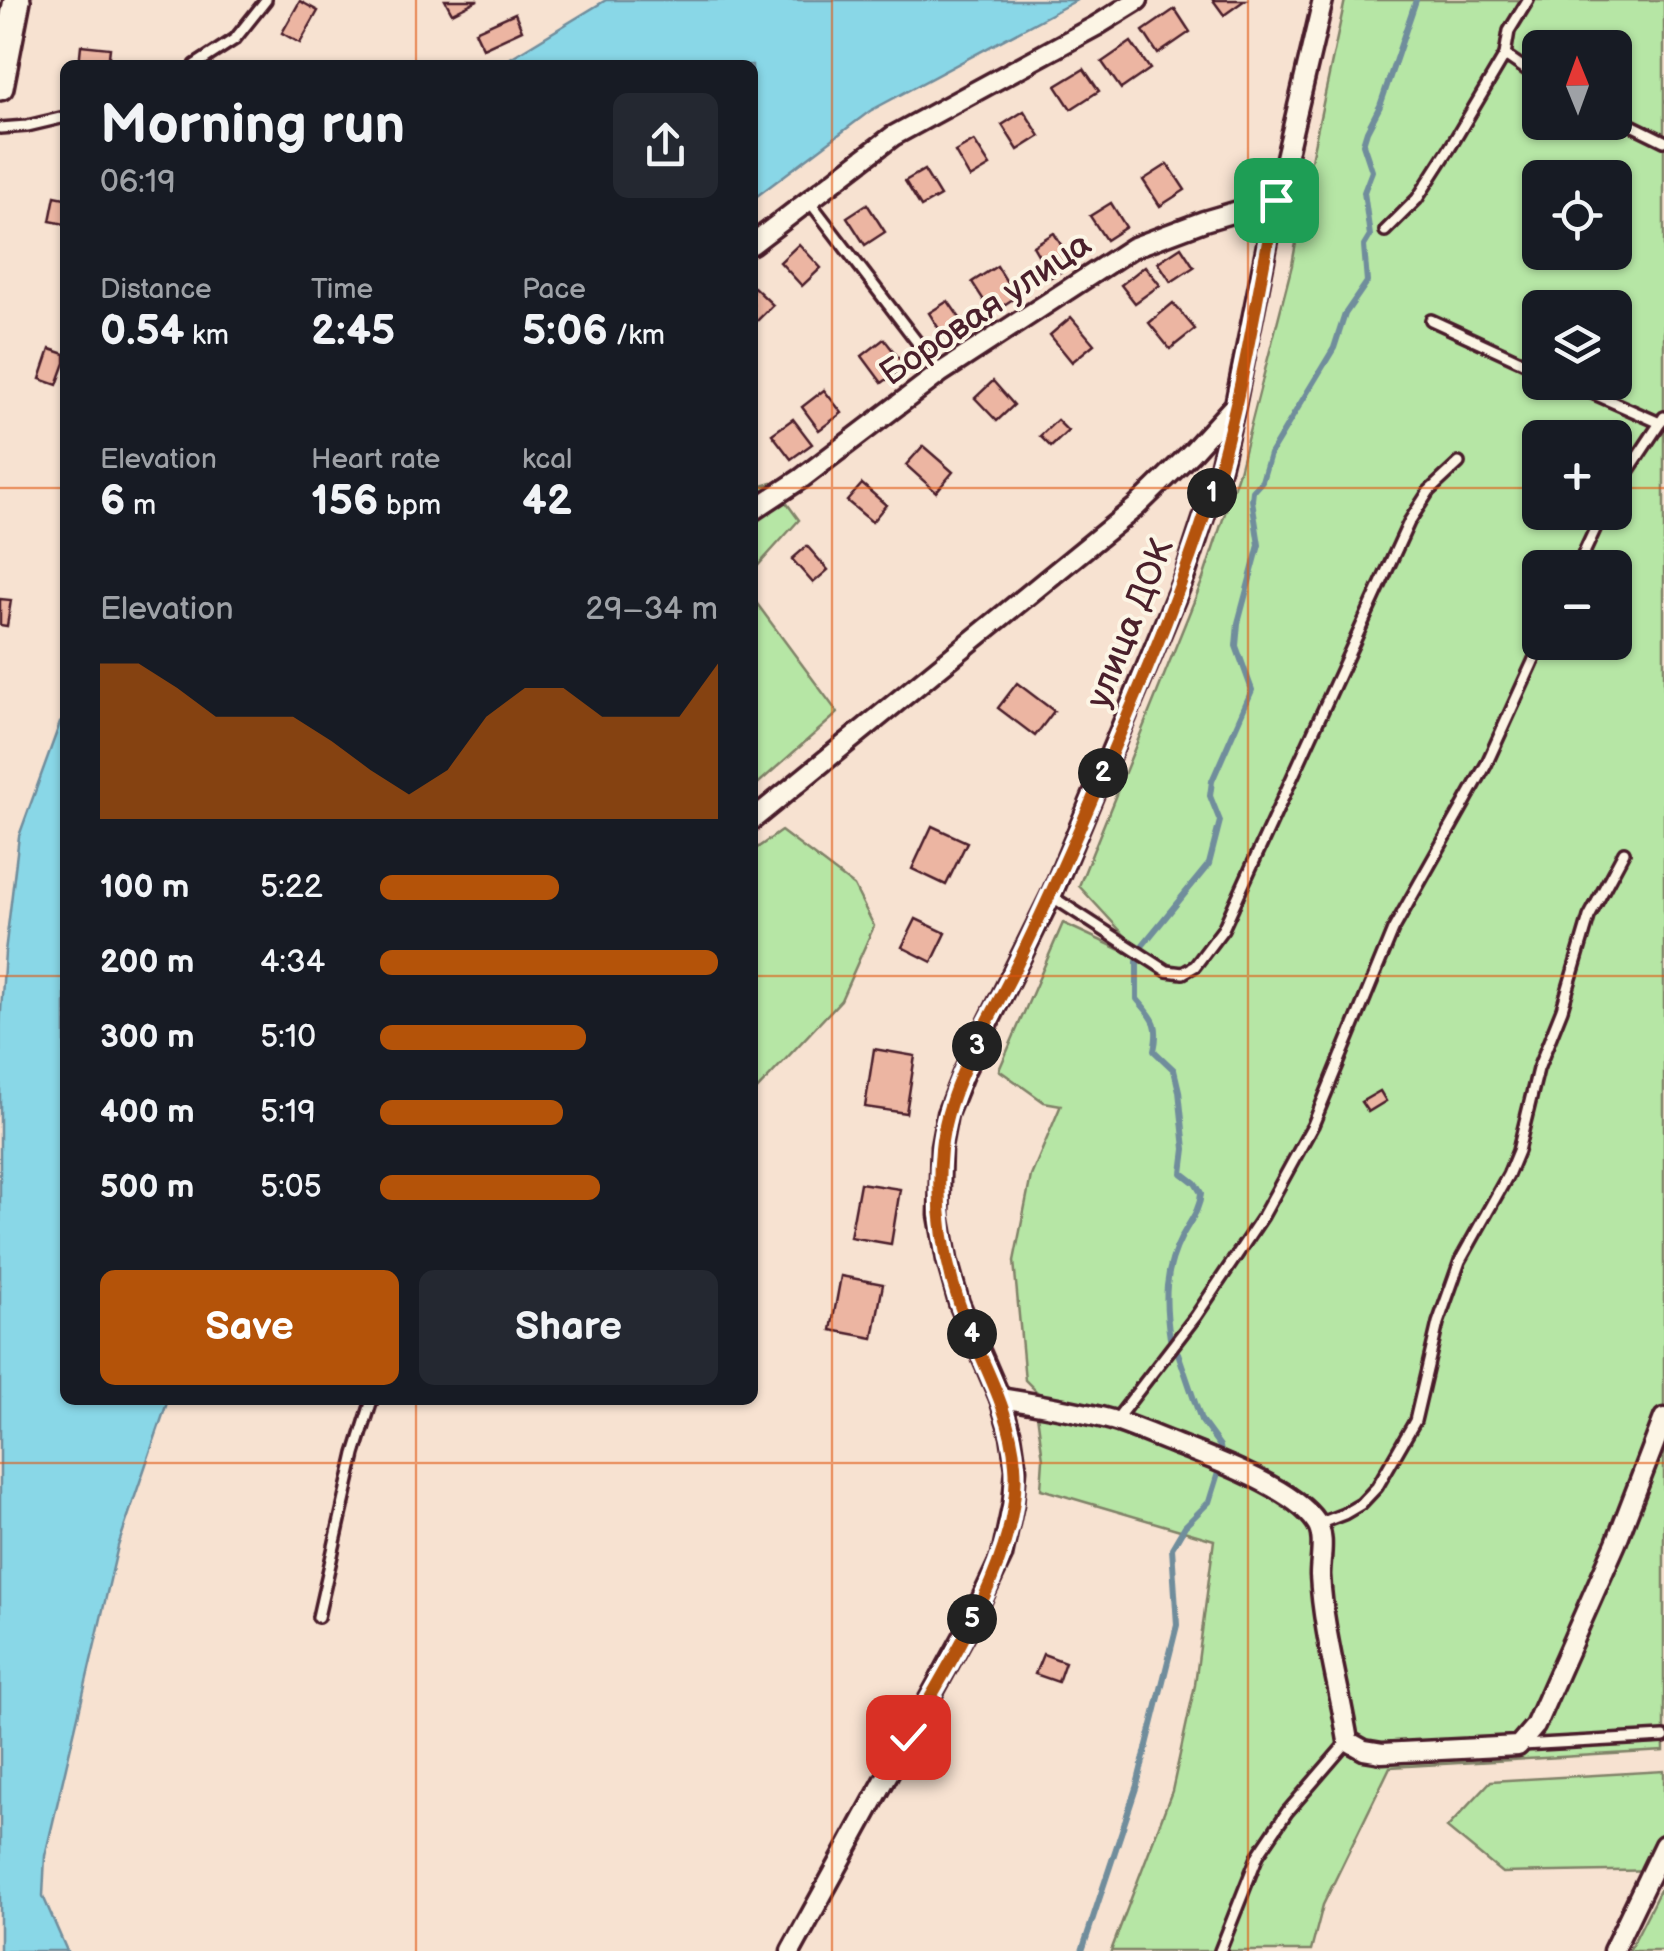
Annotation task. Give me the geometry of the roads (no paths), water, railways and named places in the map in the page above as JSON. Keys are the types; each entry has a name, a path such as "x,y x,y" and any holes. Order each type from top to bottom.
{"main road":[{"path":"0,87 17,0"}],"street":[{"path":"758,239 893,136 1138,0"},
{"path":"1234,406 1276,200 1323,0"},
{"name":"Боровая улица","path":"758,508 940,373 1132,248 1276,200"},
{"name":"улица ДОК","path":"758,815 1136,506 1234,406"},
{"name":"улица ДОК","path":"791,1951 967,1630 1002,1556 1014,1504 1016,1469 1000,1398 959,1303 947,1260 939,1215 941,1146 947,1114 1051,896 1186,574 1220,468 1234,406"},
{"path":"1000,1398 1115,1421 1225,1464 1300,1506 1318,1524 1324,1611 1348,1741 1364,1750 1382,1752 1518,1746 1535,1726 1584,1618 1664,1418"},
{"path":"1613,1951 1664,1844"}],"lane":[{"path":"202,60 235,39 266,0"},
{"path":"1384,231 1418,199 1505,54 1509,31 1528,0"},
{"path":"1505,54 1522,66"},
{"path":"0,128 60,118"},
{"path":"1632,125 1664,141"},
{"path":"808,200 940,373"},
{"path":"1431,320 1522,362"},
{"path":"1612,400 1662,420 1632,466"},
{"path":"1051,896 1167,971 1183,973 1196,966 1223,929 1242,892 1409,522 1429,491 1460,463"},
{"path":"1115,1421 1196,1316 1263,1216 1313,1125 1393,930 1486,765 1534,660"},
{"path":"1318,1524 1361,1504 1377,1486 1415,1421 1438,1324 1460,1261 1518,1151 1538,1069 1562,1009 1590,918 1624,852"},
{"path":"318,1617 355,1454 370,1405"},
{"path":"1518,1746 1664,1737"},
{"path":"1220,1951 1258,1855 1287,1812 1348,1741"}],"water":[{"path":"606,0 1077,0 870,111 758,195 758,60 507,60"},
{"path":"60,723 60,1405 166,1405 118,1546 45,1856 43,1896 67,1951 0,1951 0,1026 19,836"}],"waterway":[{"path":"1142,946 1209,864 1220,821 1210,796 1212,781 1252,690 1236,646 1238,623 1259,545 1253,491 1262,481 1270,454 1334,348 1345,314 1367,282 1364,246 1370,236 1364,192 1372,171 1363,144 1416,0"},
{"path":"1137,962 1137,999 1154,1022 1154,1051 1174,1070 1179,1091 1185,1149 1182,1173 1201,1193 1169,1274 1166,1298 1170,1338"},
{"path":"1178,1353 1201,1420 1220,1446 1221,1454"},
{"path":"1082,1951 1137,1785 1177,1625 1172,1548 1185,1526 1209,1502 1218,1473"}]}
